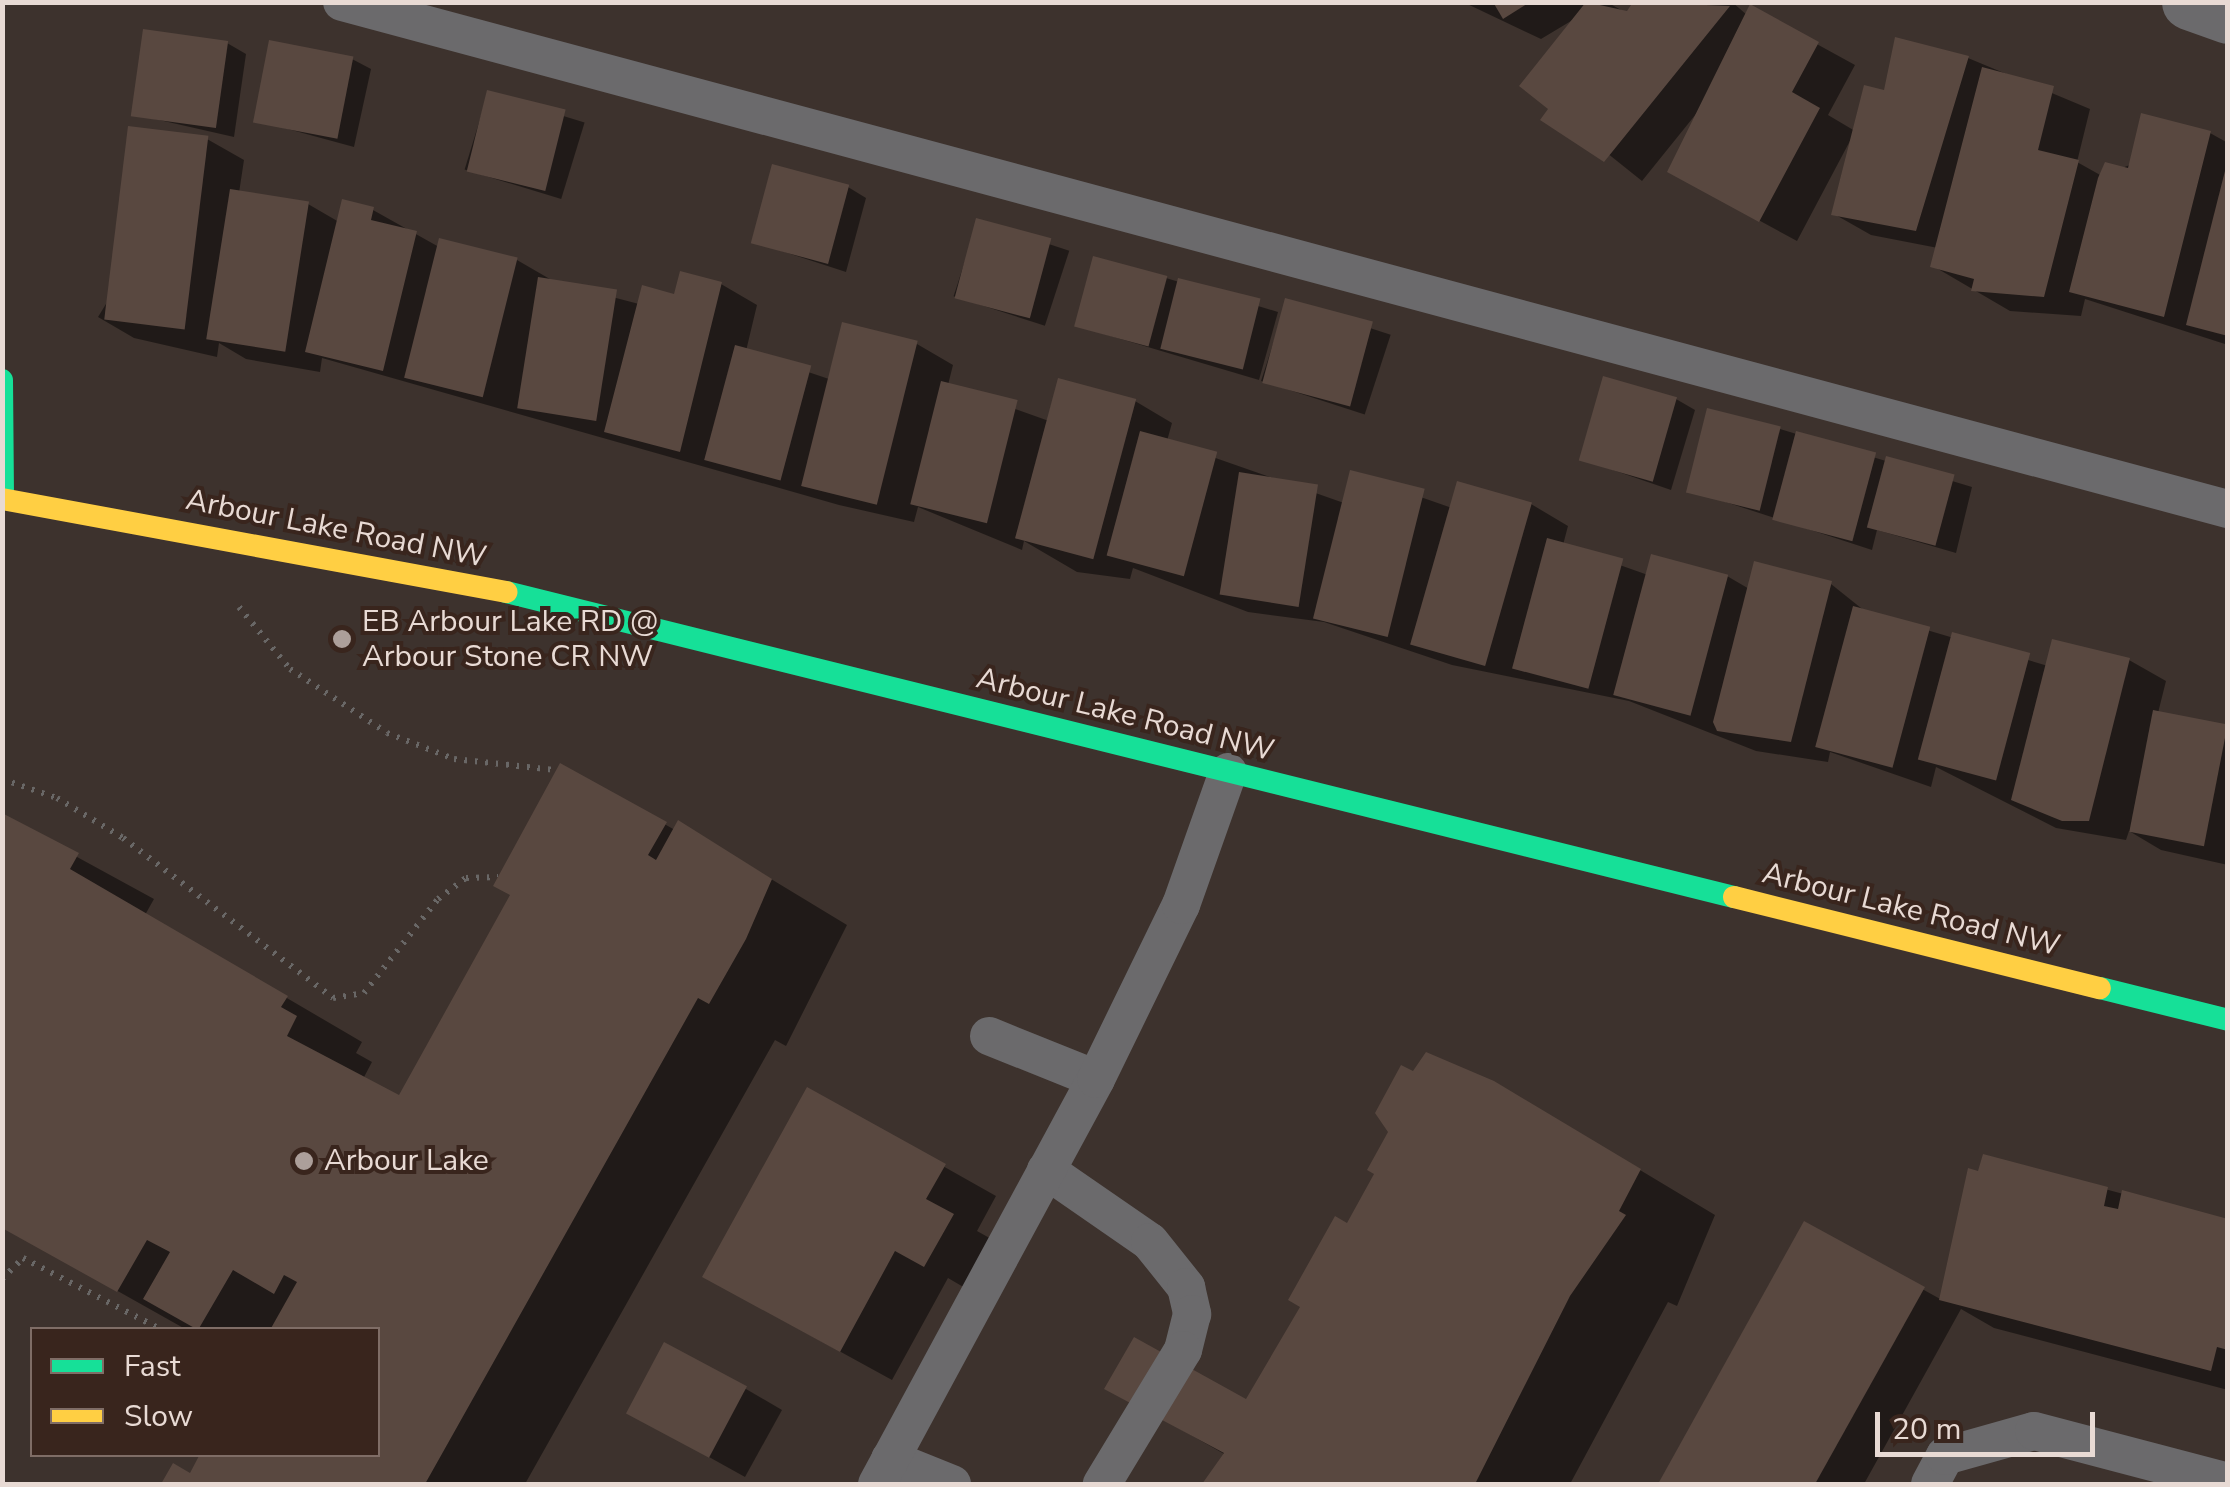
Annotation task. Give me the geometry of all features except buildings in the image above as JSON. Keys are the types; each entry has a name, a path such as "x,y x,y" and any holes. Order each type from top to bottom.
{"street":[{"path":"2189,2 2228,16"},
{"path":"2,380 3,499"},
{"name":"Arbour Lake Road NW","path":"3,499 396,565 2228,1020"}],"lane":[{"path":"342,2 2228,509"},
{"path":"952,1484 884,1472 1096,1080 1181,905 1228,772"},
{"path":"989,1036 1096,1080"},
{"path":"1046,1170 1173,1264 1192,1314 1183,1350 1102,1484"},
{"path":"1930,1484 1945,1456 2034,1431 2228,1482"}],"path":[{"path":"239,607 290,670 387,733 454,759 556,770"},
{"path":"2,779 57,798 123,838 332,998 364,993 438,899 466,878 498,877"},
{"path":"2,1280 23,1258 156,1327"}],"traffic: fast":[{"path":"2,380 3,499"},
{"path":"506,592 1734,897"},
{"path":"2100,988 2228,1020"}],"traffic: slow":[{"path":"2,499 506,592"},
{"path":"1734,897 2100,988"}],"place":[{"name":"EB Arbour Lake RD @ Arbour Stone CR NW","path":"342,639"},
{"name":"Arbour Lake","path":"304,1161"}]}
